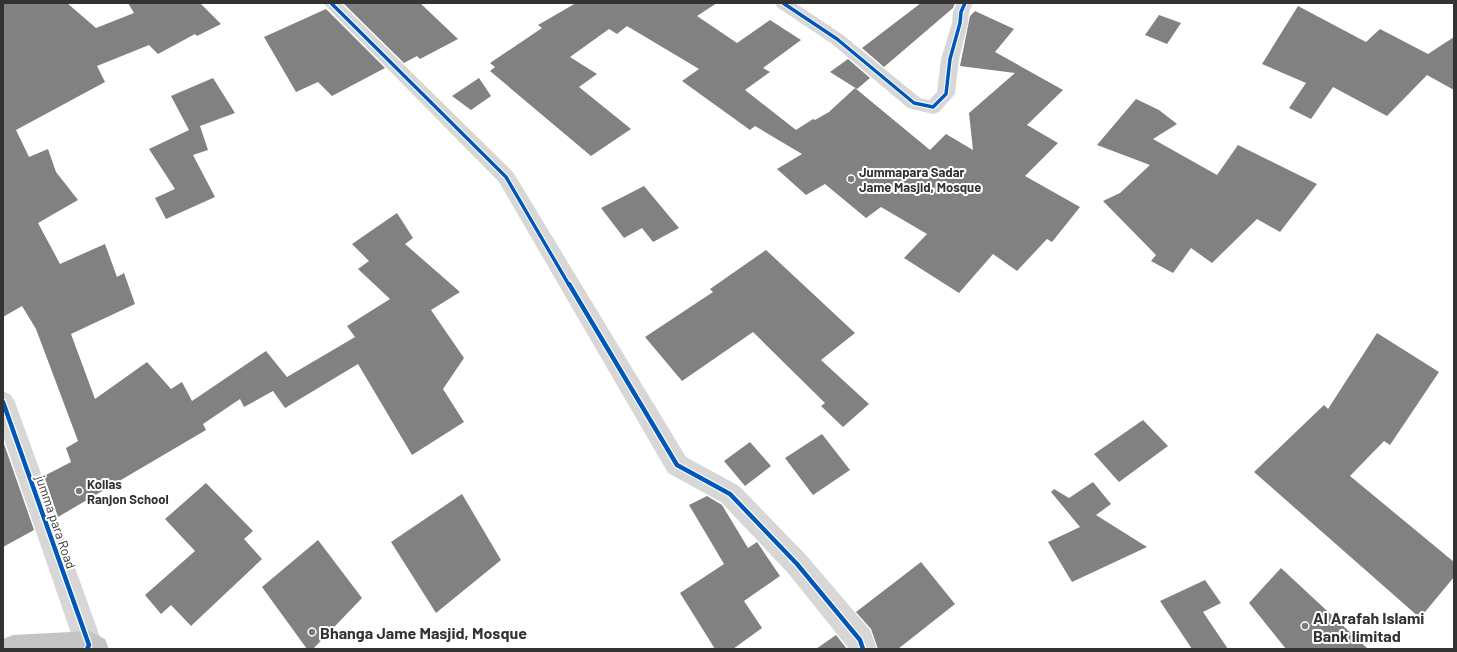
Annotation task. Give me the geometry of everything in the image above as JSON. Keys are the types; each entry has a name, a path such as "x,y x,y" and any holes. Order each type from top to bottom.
{"highway":[{"path":"13,649 90,648"}],"street":[{"path":"331,3 506,177 590,321 677,465 730,494 797,564 860,640 863,649"},
{"path":"783,3 837,40 914,103 933,107 946,94 950,59 960,23 961,12 965,3"},
{"name":"jumma para Road","path":"3,402 90,648"}],"building":[{"path":"3,3 67,3 96,28 134,13 128,3 200,3 221,24 197,36 195,34 158,54 149,45 97,66 105,82 16,130 29,157 48,149 56,172 78,200 38,223 60,264 105,244 117,277 124,273 135,304 71,334 95,399 147,362 171,389 182,382 192,401 266,351 287,377 355,337 347,326 390,299 358,269 369,261 352,244 397,213 413,238 405,244 460,292 431,310 464,358 443,389 464,422 412,455 358,364 285,408 273,391 244,407 240,399 203,424 206,430 58,517 44,476 71,462 66,448 78,441 36,329 22,306 3,317"},
{"path":"343,3 420,3 458,39 420,59 417,56 404,63"},
{"path":"576,3 717,3 697,16 737,43 770,20 801,40 763,68 770,72 745,90 796,130 813,119 815,120 829,112 855,88 930,150 946,134 973,150 969,113 1015,73 960,66 970,16 975,11 1014,29 995,52 1063,90 1027,125 1058,143 1025,176 1080,207 1052,242 1047,239 1017,271 993,254 959,293 904,258 927,234 881,207 866,218 825,184 806,195 777,169 802,154 755,126 750,130 682,81 699,69 627,26 617,34 609,29 570,57 597,74 579,87 631,129 591,156 490,71 495,67 490,63 542,28 538,25"},
{"path":"921,3 955,3 953,8 884,67 862,48"},
{"path":"1298,6 1366,42 1380,29 1428,54 1454,37 1454,90 1427,75 1387,116 1333,87 1311,119 1289,108 1306,83 1262,64"},
{"path":"326,9 385,68 332,96 318,82 296,92 264,37"},
{"path":"1159,15 1181,23 1167,44 1145,35"},
{"path":"848,59 870,78 857,89 830,72"},
{"path":"213,78 235,113 200,126 208,150 193,155 215,197 166,219 155,198 175,189 149,149 189,130 171,96"},
{"path":"479,78 491,96 471,110 452,96"},
{"path":"1136,99 1159,110 1177,124 1153,139 1217,175 1238,145 1317,184 1280,232 1257,219 1212,263 1191,248 1173,273 1151,261 1156,255 1103,201 1120,193 1150,165 1097,145"},
{"path":"644,186 679,228 653,242 642,228 624,238 601,208"},
{"path":"766,250 855,333 821,360 869,404 843,427 821,406 825,403 753,332 682,381 645,337 713,292 710,289"},
{"path":"1377,333 1439,372 1390,445 1384,441 1350,476 1454,562 1454,577 1420,618 1254,472 1324,405 1328,409"},
{"path":"1143,420 1168,446 1119,482 1094,454"},
{"path":"822,434 850,470 813,495 785,458"},
{"path":"3,441 34,530 3,547"},
{"path":"750,442 771,466 745,486 724,461"},
{"path":"1093,482 1111,504 1096,515 1147,547 1072,582 1048,542 1080,527 1051,492 1054,489 1069,498"},
{"path":"206,483 253,531 244,539 262,559 191,626 171,605 161,614 145,595 195,551 165,519"},
{"path":"462,494 501,560 436,613 391,542"},
{"path":"707,496 722,505 748,548 757,542 780,576 744,601 762,628 733,649 715,649 680,593 724,564 689,505"},
{"path":"318,540 362,598 313,649 307,649 262,587"},
{"path":"921,562 955,604 898,649 878,649 871,629 856,612"},
{"name":"Al Arafah Islami Bank limitad","path":"1281,568 1368,649 1286,649 1249,603"},
{"path":"1205,580 1221,603 1203,612 1228,649 1192,649 1160,601"},
{"path":"836,635 847,649 816,649"}],"cycle path":[{"path":"331,3 506,177 590,321 677,465 730,494 797,564 860,640 863,649"},
{"path":"783,3 837,39 914,103 933,107 946,94 950,59 960,23 961,12 965,3"},
{"path":"3,402 89,645 87,649"}],"place":[{"name":"Jummapara Sadar Jame Masjid, Mosque","path":"851,179"},
{"name":"Koilas Ranjon School","path":"79,491"},
{"name":"Al Arafah Islami Bank limitad","path":"1305,626"},
{"name":"Bhanga Jame Masjid, Mosque","path":"312,632"}]}
